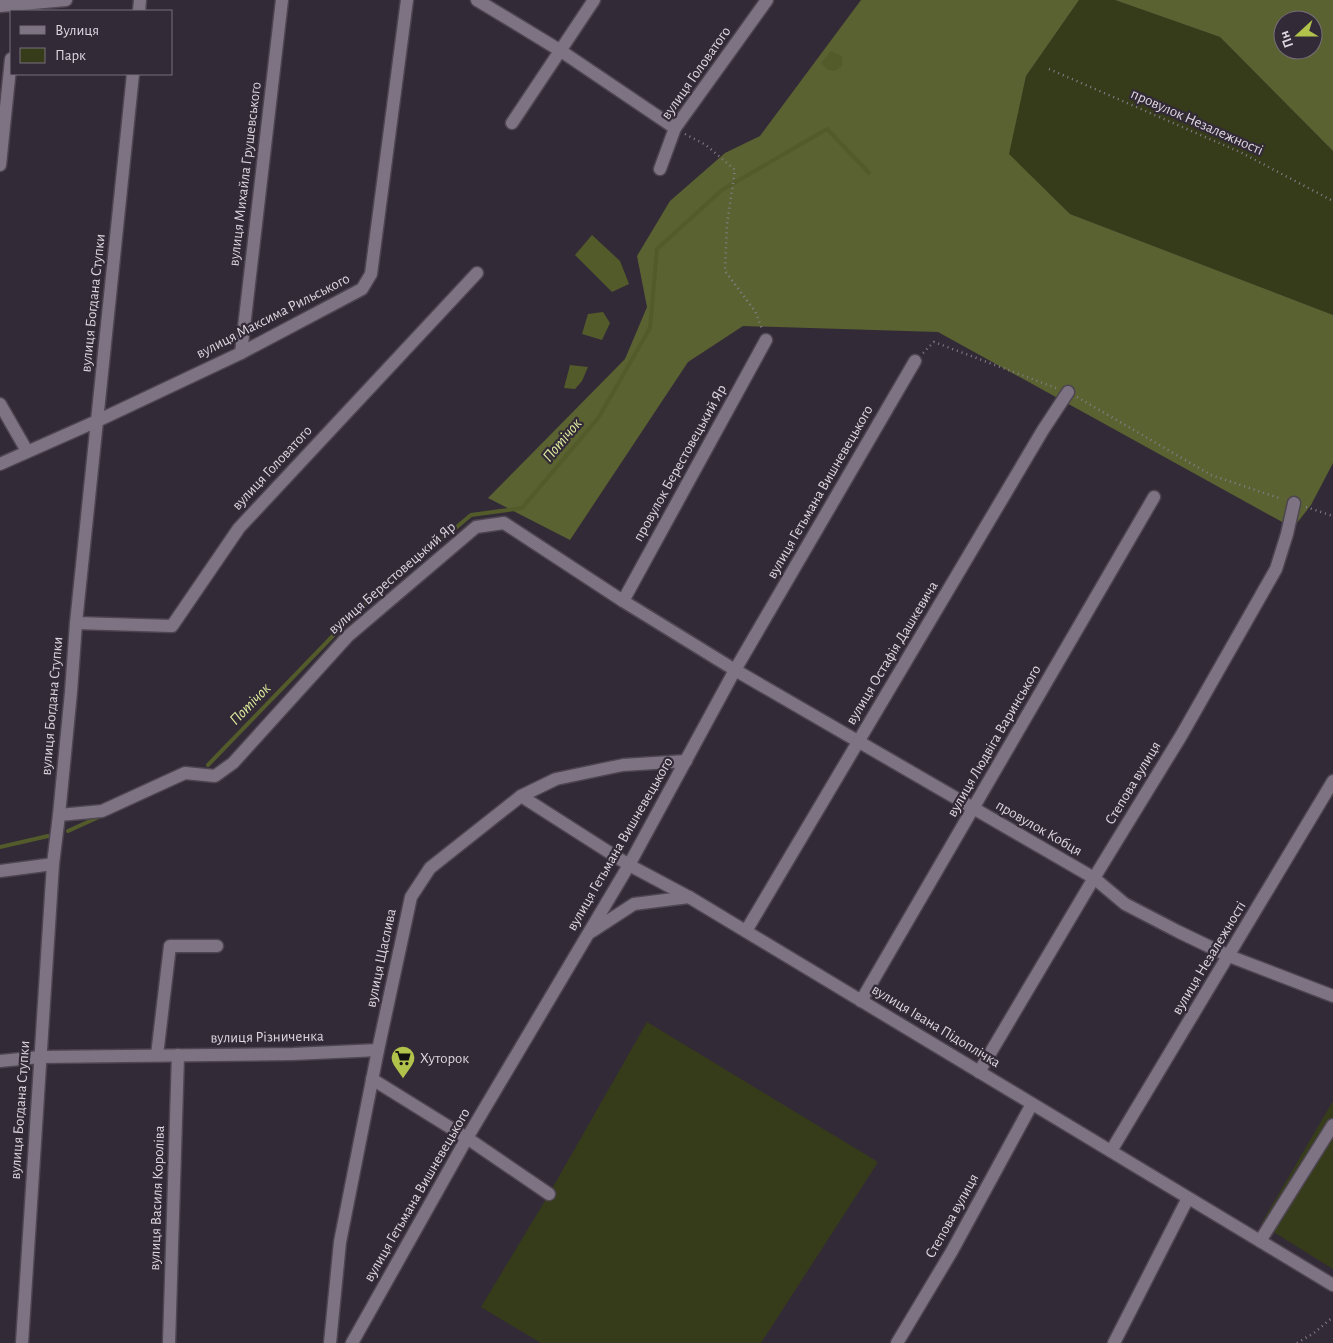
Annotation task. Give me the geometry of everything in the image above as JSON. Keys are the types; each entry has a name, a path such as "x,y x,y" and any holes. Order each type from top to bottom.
{"street":[{"path":"0,6 66,0"},
{"name":"вулиця Михайла Грушевського","path":"240,353 282,0"},
{"name":"вулиця Максима Рильського","path":"0,464 97,421 240,353 362,289 371,274 407,0"},
{"path":"478,0 561,51 675,128"},
{"path":"512,123 594,0"},
{"name":"вулиця Головатого","path":"660,169 675,128 767,0"},
{"path":"0,165 10,69"},
{"name":"вулиця Богдана Ступки","path":"22,1343 53,864 132,75"},
{"name":"вулиця Головатого","path":"76,622 172,626 239,528 477,273"},
{"name":"провулок Берестовецький Яр","path":"623,601 766,340"},
{"name":"вулиця Гетьмана Вишневецького","path":"352,1343 467,1138 629,865 735,670 915,361"},
{"name":"вулиця Остафія Дашкевича","path":"746,931 1043,430 1068,392"},
{"path":"0,404 27,451"},
{"name":"вулиця Людвіга Варинського","path":"861,1001 1154,497"},
{"name":"Степова вулиця","path":"979,1072 1180,736 1276,569 1294,503"},
{"name":"вулиця Берестовецький Яр","path":"59,815 102,811 185,773 215,776 233,763 348,636 476,527 504,523 623,601 735,670"},
{"name":"провулок Кобця","path":"735,670 1094,878 1125,904 1229,956 1333,996"},
{"name":"вулиця Щаслива","path":"330,1337 340,1242 372,1079 411,897 430,868 521,796 556,779 623,765 686,761"},
{"name":"вулиця Незалежності","path":"1111,1151 1333,781"},
{"name":"вулиця Івана Підоплічка","path":"521,796 629,865 689,897 746,931 1333,1285"},
{"path":"0,871 53,864"},
{"path":"587,935 634,904 689,897"},
{"path":"157,1055 170,946 217,946"},
{"name":"вулиця Різниченка","path":"0,1061 40,1057 293,1054 378,1050"},
{"name":"вулиця Василя Короліва","path":"169,1343 178,1055"},
{"path":"372,1079 467,1138 548,1194"},
{"name":"Степова вулиця","path":"898,1343 952,1251 1032,1104"},
{"path":"1260,1241 1333,1125"},
{"path":"1114,1343 1188,1198"},
{"path":"330,1337 339,1343"}],"path":[{"name":"провулок Незалежності","path":"1049,69 1242,152 1333,201"},
{"path":"675,128 706,145 734,170 727,224 725,270 755,311 766,340"},
{"path":"915,361 934,342 1068,392 1211,475 1333,516"},
{"path":"1297,1343 1314,1333 1333,1317"}],"green space":[{"path":"1079,0 1115,0 1220,37 1333,151 1333,315 1070,214 1008,154 1026,76"},
{"path":"647,1022 878,1162 761,1343 541,1343 481,1307 549,1194"},
{"path":"1333,1101 1333,1269 1261,1224"}],"shaded area":[{"path":"861,0 1079,0 1026,76 1009,154 1070,214 1333,315 1333,463 1311,505 1293,528 938,332 743,326 688,362 570,540 488,498 625,359 647,307 637,256 670,201 725,153 760,136"},
{"path":"1115,0 1333,0 1333,151 1220,37"},
{"path":"831,51 842,56 842,66 835,71 828,70 821,63"},
{"path":"592,235 620,261 629,284 612,292 575,255"},
{"path":"603,312 610,323 602,340 582,334 588,314"},
{"path":"570,365 588,367 582,381 575,389 564,388"}],"waterway":[{"name":"Потічок","path":"208,765 357,611 471,515 522,508 599,417 650,328 657,249 722,190 827,129 869,173"},
{"name":"Потічок","path":"68,831 101,816"},
{"name":"Потічок","path":"0,847 48,836"}],"place":[{"name":"Хуторок","path":"403,1079"}]}
